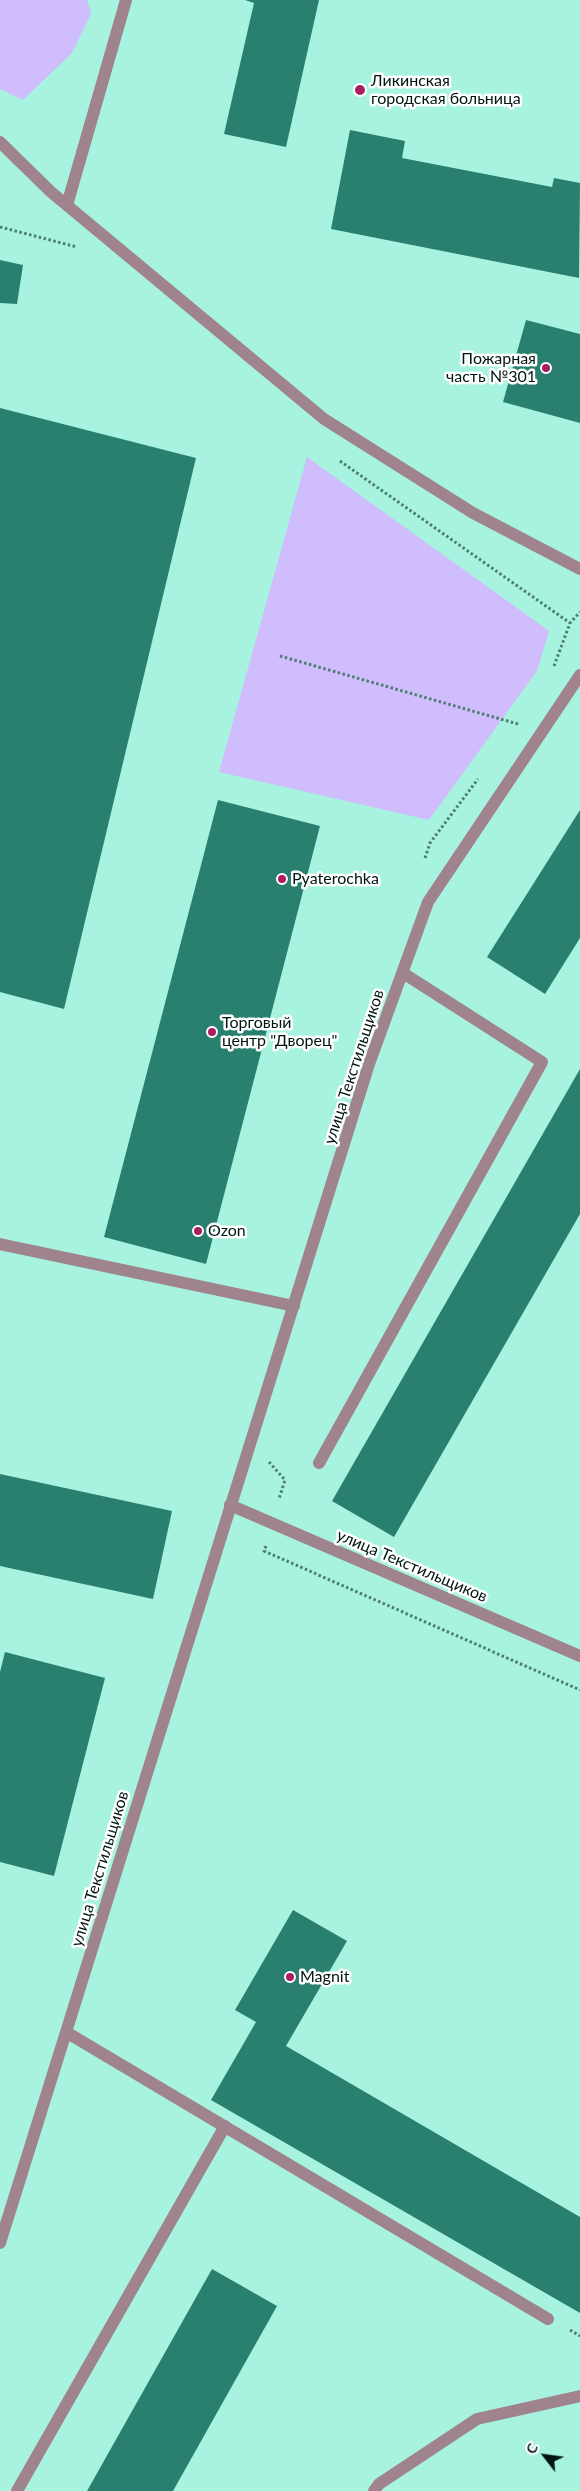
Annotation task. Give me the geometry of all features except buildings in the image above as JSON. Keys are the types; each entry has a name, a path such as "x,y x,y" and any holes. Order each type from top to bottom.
{"street":[{"path":"67,205 126,0"},
{"path":"0,142 67,205 324,419 474,513 580,569"},
{"name":"улица Текстильщиков","path":"0,2243 369,1064 428,902 580,674"},
{"path":"319,1462 542,1062 403,973"},
{"path":"0,1244 294,1306"},
{"name":"улица Текстильщиков","path":"230,1505 580,1656"},
{"path":"66,2032 548,2319"},
{"path":"17,2491 225,2126"},
{"path":"374,2491 379,2484 477,2419 580,2396"}],"path":[{"path":"570,623 580,612"},
{"path":"280,656 518,724"}],"shaded area":[{"path":"0,0 87,0 91,14 72,53 23,100 0,89"},
{"path":"307,457 549,631 537,671 429,820 219,772"}],"place":[{"name":"Ликинская городская больница","path":"360,90"},
{"name":"Пожарная часть №301","path":"546,368"},
{"name":"Pyaterochka","path":"282,879"},
{"name":"Торговый центр \"Дворец\"","path":"212,1032"},
{"name":"Ozon","path":"198,1231"},
{"name":"Magnit","path":"290,1977"}]}
